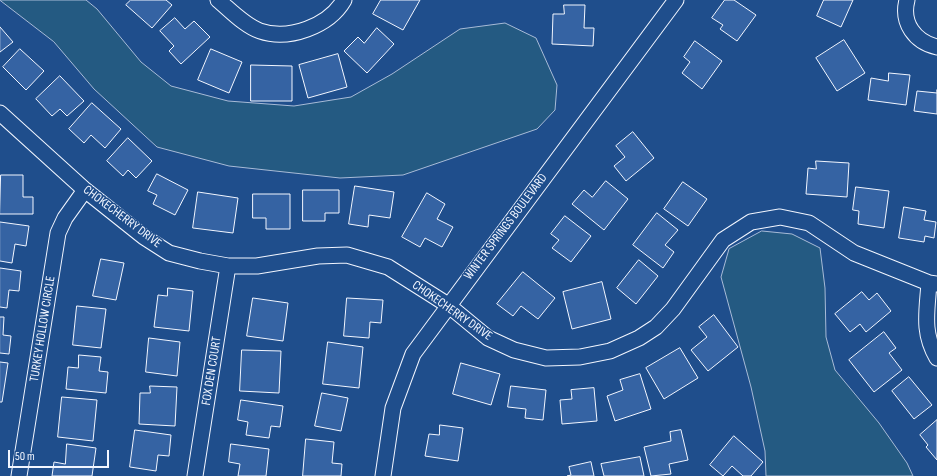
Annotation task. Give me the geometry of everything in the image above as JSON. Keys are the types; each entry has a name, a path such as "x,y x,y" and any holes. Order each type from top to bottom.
{"street":[{"path":"218,0 260,32 284,34 305,30 322,23 339,9 344,0"},
{"name":"WINTER SPRINGS BOULEVARD","path":"383,476 393,408 413,354 676,0"},
{"path":"907,0 906,21 912,34 928,45 937,47"},
{"name":"CHOKECHERRY DRIVE","path":"0,113 84,190 144,237 169,253 228,266 257,266 318,256 347,255 388,267 448,305 488,338 514,350 546,358 580,357 610,351 639,338 656,328 673,309 723,240 751,222 780,217 809,223 854,253 933,284"},
{"name":"TURKEY HOLLOW CIRCLE","path":"20,476 58,233 64,218 84,190"},
{"name":"FOX DEN COURT","path":"195,476 228,266"},
{"path":"933,284 926,325 930,345 937,358"}],"shaded area":[{"path":"0,0 86,0 97,9 141,62 171,86 228,101 294,106 351,97 392,74 460,29 505,23 536,38 557,85 555,110 537,129 403,175 340,178 229,166 157,147 94,89 54,42"},
{"path":"762,231 792,234 820,248 825,288 826,337 835,370 879,423 907,463 913,476 766,476 765,451 751,387 721,277 729,249"}],"building":[{"path":"131,0 166,0 172,5 152,28 126,5"},
{"path":"381,0 420,0 403,30 373,14"},
{"path":"725,0 734,0 756,15 737,41 720,29 723,25 712,18"},
{"path":"824,0 853,0 841,27 817,16"},
{"path":"564,5 585,5 584,28 594,28 593,46 552,44 553,14 564,14"},
{"path":"175,18 185,29 194,21 210,37 181,64 169,51 174,46 160,31"},
{"path":"0,27 13,42 0,52"},
{"path":"377,28 394,44 367,73 344,51 358,37 364,43"},
{"path":"844,40 865,73 837,91 816,58"},
{"path":"695,41 722,61 702,89 682,73 690,62 684,57"},
{"path":"20,49 44,71 26,90 3,67"},
{"path":"211,49 242,62 229,93 198,80"},
{"path":"338,54 347,87 308,98 299,65"},
{"path":"251,65 292,66 292,101 251,101"},
{"path":"889,73 910,75 906,105 868,100 871,78 888,81"},
{"path":"60,76 84,101 67,116 60,109 52,116 36,99"},
{"path":"917,91 937,93 937,114 914,111"},
{"path":"92,103 121,129 105,148 91,135 84,143 69,129"},
{"path":"633,132 654,158 626,181 614,166 625,157 616,146"},
{"path":"128,138 152,161 136,178 128,170 123,176 107,161"},
{"path":"816,161 849,163 847,197 806,194 808,168 816,169"},
{"path":"157,174 188,190 175,215 153,204 157,195 148,191"},
{"path":"1,175 23,175 23,197 33,197 33,214 0,214"},
{"path":"606,181 628,199 604,230 572,204 584,190 592,197"},
{"path":"683,182 707,199 688,226 664,209"},
{"path":"355,186 394,192 390,218 369,215 368,227 349,224"},
{"path":"856,187 889,191 884,228 858,224 859,211 853,210"},
{"path":"303,190 339,190 339,213 325,213 325,221 303,221"},
{"path":"198,192 238,198 233,233 193,228"},
{"path":"427,193 445,204 437,219 453,227 442,247 425,238 420,247 402,237"},
{"path":"253,194 290,194 290,229 266,229 266,218 253,218"},
{"path":"904,207 926,211 924,220 936,222 934,238 925,236 924,242 899,238"},
{"path":"657,213 678,230 665,245 674,252 663,268 633,245"},
{"path":"565,216 591,236 571,262 552,248 559,240 551,234"},
{"path":"0,222 29,226 26,246 15,244 12,263 0,261"},
{"path":"101,259 124,263 116,300 93,296"},
{"path":"639,260 658,276 636,304 617,288"},
{"path":"0,268 21,271 19,291 9,290 7,308 0,307"},
{"path":"523,272 555,298 538,319 521,306 513,316 497,304"},
{"path":"602,282 611,319 572,329 563,292"},
{"path":"168,288 193,291 189,331 154,327 158,295 167,296"},
{"path":"862,292 869,300 877,293 891,311 866,332 860,324 850,332 835,314"},
{"path":"253,298 288,303 283,341 247,336"},
{"path":"347,298 383,300 381,323 370,322 369,338 344,336"},
{"path":"77,306 106,309 101,348 73,345"},
{"path":"714,315 738,347 708,371 691,350 707,337 699,327"},
{"path":"0,317 4,317 3,335 11,336 9,354 0,353"},
{"path":"884,332 896,348 889,353 902,370 874,392 849,360"},
{"path":"149,338 180,342 177,376 146,372"},
{"path":"328,342 363,347 359,388 323,384"},
{"path":"680,348 698,378 664,399 646,368"},
{"path":"242,350 281,351 279,393 240,391"},
{"path":"79,355 101,357 99,371 108,372 106,393 66,389 68,367 78,368"},
{"path":"0,362 8,363 2,402 0,402"},
{"path":"461,363 500,374 491,405 453,394"},
{"path":"640,374 651,409 615,421 607,396 623,390 620,380"},
{"path":"909,377 932,405 914,419 892,391"},
{"path":"150,386 177,387 175,426 139,424 140,393 150,393"},
{"path":"511,386 546,390 543,420 525,418 526,409 508,407"},
{"path":"594,388 597,421 562,424 560,400 572,399 571,390"},
{"path":"322,393 348,398 341,431 315,426"},
{"path":"62,397 97,400 93,441 58,437"},
{"path":"241,400 283,406 280,427 271,426 269,438 246,435 248,422 238,420"},
{"path":"937,420 937,460 926,447 928,445 920,435"},
{"path":"440,425 463,428 458,461 425,456 429,434 439,435"},
{"path":"135,430 171,435 169,456 158,455 156,471 130,467"},
{"path":"681,430 688,460 669,464 671,474 651,476 644,447 671,441 670,432"},
{"path":"734,436 763,462 751,476 743,476 732,466 723,476 710,465"},
{"path":"306,439 334,442 332,463 342,464 341,476 303,476"},
{"path":"67,444 96,448 92,476 52,476 54,462 65,464"},
{"path":"231,444 269,449 266,476 238,476 240,464 229,462"},
{"path":"640,457 644,476 604,476 601,464"},
{"path":"591,462 594,476 567,476 571,475 569,467"}]}
